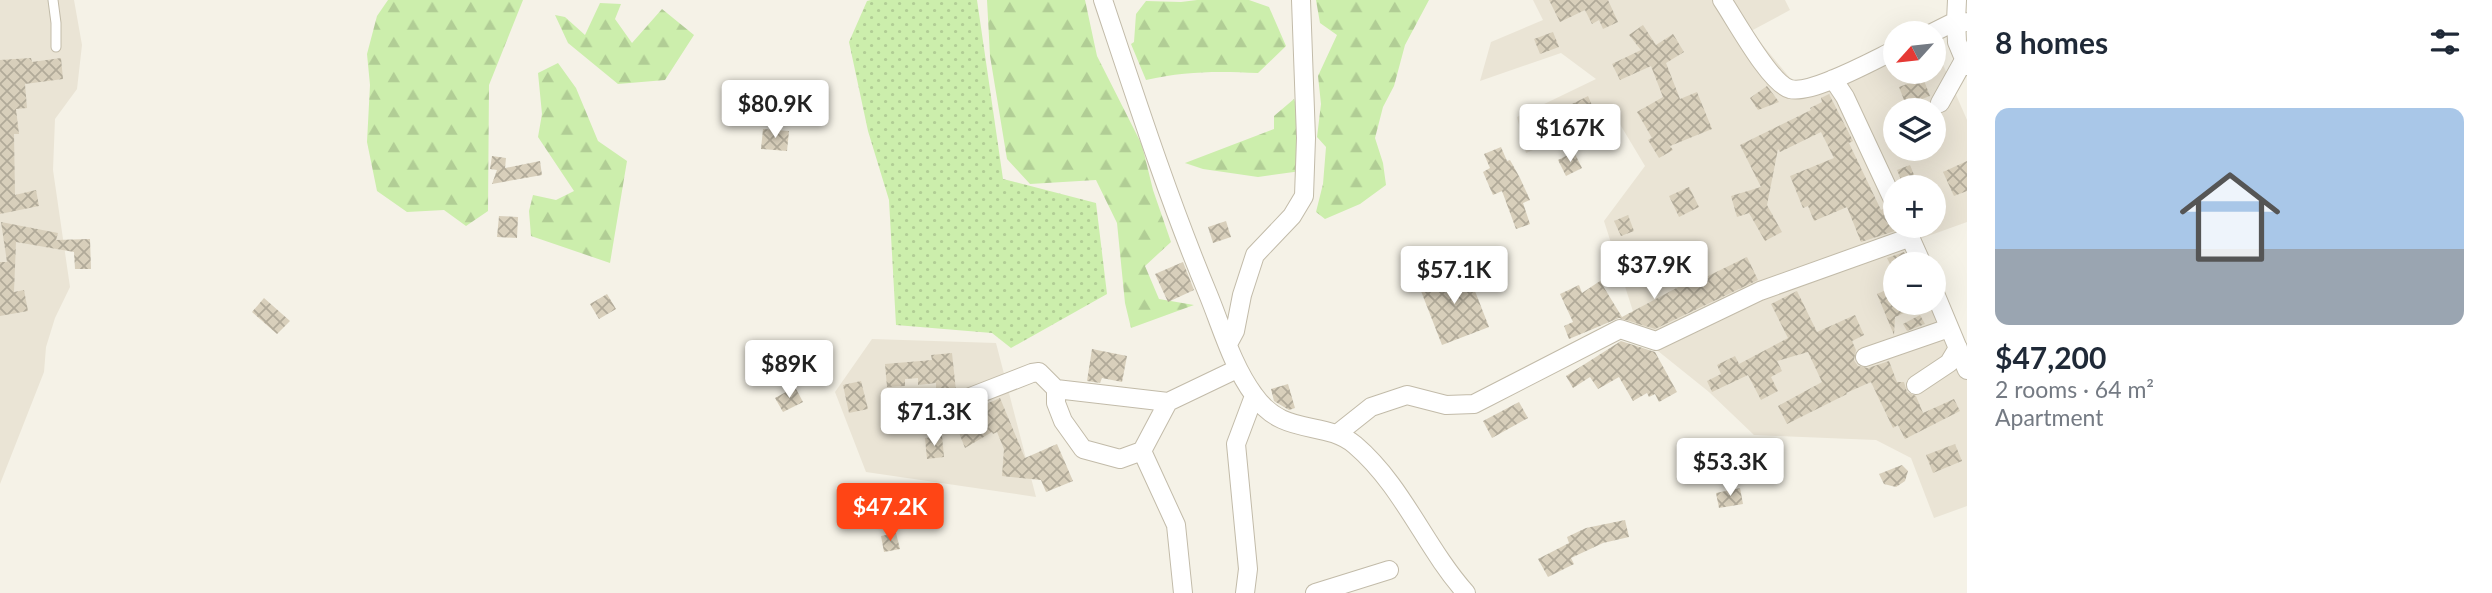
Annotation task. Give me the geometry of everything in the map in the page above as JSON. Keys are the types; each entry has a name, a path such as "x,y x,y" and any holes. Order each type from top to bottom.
{"street":[{"path":"1102,0 1181,228 1237,369 1254,396 1266,410 1280,420 1337,434 1354,445 1393,487 1450,575 1466,593"},
{"path":"1228,344 1235,331 1242,295 1255,255 1292,216 1304,196 1306,134 1300,0"},
{"path":"1722,0 1766,68 1782,86 1793,90 1833,79 1883,56"},
{"path":"1943,98 1966,63 1957,42 1962,21 1957,0"},
{"path":"1833,79 1845,97 1883,178"},
{"path":"1337,434 1371,407 1407,395 1446,405 1474,404 1620,329 1656,341 1760,291 1893,238"},
{"path":"1944,315 1967,370"},
{"path":"1865,356 1949,328"},
{"path":"1916,385 1949,363 1958,348"},
{"path":"960,401 1039,372 1056,389 1168,402 1237,369"},
{"path":"1056,389 1056,403 1063,421 1083,449 1121,459 1142,452 1168,402"},
{"path":"1245,593 1248,569 1236,444 1254,396"},
{"path":"1142,452 1176,525 1183,593"},
{"path":"1315,593 1389,570"}],"lane":[{"path":"53,0 57,23 56,47"}],"shaded area":[{"path":"0,0 74,0 82,45 77,89 55,119 53,170 70,287 55,318 46,347 44,372 0,484"},
{"path":"1533,0 1785,0 1790,10 1751,31 1795,84 1883,57 1883,84 1946,84 1946,72 1967,120 1967,222 1946,230 1946,175 1883,175 1883,238 1923,238 1917,240 1922,252 1883,252 1883,315 1946,315 1946,310 1967,360 1967,506 1934,518 1911,458 1876,440 1754,435 1709,392 1658,351 1639,330 1604,221 1645,166 1615,116 1526,153 1517,117 1596,79 1561,53 1480,81 1491,42 1543,20"},
{"path":"872,339 996,343 1036,497 866,472 835,392"}],"green space":[{"path":"388,0 523,0 489,85 488,211 466,226 444,210 407,212 377,191 367,142 370,85 367,54 377,16"},
{"path":"977,0 1003,179 1096,203 1107,294 1011,348 992,333 896,325 889,200 868,131 849,42 867,1"},
{"path":"987,0 1085,0 1097,56 1142,145 1153,190 1171,242 1145,266 1159,299 1194,305 1131,328 1125,303 1117,223 1096,180 1030,184 1007,159 990,56"},
{"path":"1249,0 1269,7 1286,46 1258,73 1202,72 1146,80 1131,44 1134,42 1136,14 1146,1"},
{"path":"1316,0 1429,0 1405,45 1394,86 1383,107 1375,138 1386,185 1360,204 1325,219 1316,212 1323,184 1326,147 1317,137 1321,104 1318,76 1337,35 1320,23"},
{"path":"600,3 621,4 615,19 632,43 662,9 694,35 665,80 618,84 568,43 555,15 565,17 585,35"},
{"path":"558,63 576,88 598,141 627,161 610,263 531,236 529,211 533,195 556,200 574,191 538,137 542,114 538,73"},
{"path":"1294,99 1306,134 1301,171 1258,177 1203,169 1185,163 1274,129 1274,116"}],"building":[{"path":"1549,0 1608,0 1618,22 1603,29 1599,20 1592,24 1585,10 1560,22"},
{"path":"1643,25 1656,45 1673,34 1684,52 1666,63 1680,99 1697,92 1712,129 1670,146 1673,150 1659,158 1648,140 1652,138 1637,112 1663,97 1651,66 1620,80 1612,64 1641,50 1629,35"},
{"path":"1553,32 1559,47 1540,54 1534,39"},
{"path":"31,58 32,62 61,58 63,79 25,84 27,108 16,109 19,134 14,134 15,195 36,190 39,206 0,214 0,60"},
{"path":"1925,84 1930,96 1903,98 1899,87"},
{"path":"1767,86 1779,102 1758,110 1750,98"},
{"path":"1829,94 1853,141 1849,143 1881,210 1883,209 1883,235 1861,242 1847,207 1814,221 1808,206 1803,208 1790,176 1834,158 1821,132 1780,152 1778,149 1767,205 1782,232 1765,241 1749,213 1737,217 1731,196 1761,187 1740,145 1811,110 1810,108 1822,102 1821,98"},
{"path":"1588,96 1594,110 1575,120 1568,106"},
{"path":"763,129 789,131 787,151 761,149"},
{"path":"1501,147 1530,200 1523,203 1530,224 1516,229 1502,191 1493,195 1483,172 1490,168 1484,154"},
{"path":"1574,152 1582,168 1566,176 1558,160"},
{"path":"492,156 506,158 505,168 540,161 542,175 492,184 497,170 490,169"},
{"path":"1967,161 1967,191 1954,196 1943,172"},
{"path":"1910,165 1914,175 1899,175 1897,170"},
{"path":"1689,187 1699,207 1679,217 1669,196"},
{"path":"1628,215 1634,231 1621,236 1614,221"},
{"path":"499,216 518,217 517,238 497,237"},
{"path":"1226,221 1231,237 1213,243 1208,227"},
{"path":"1,222 58,233 56,240 90,239 91,269 75,269 74,252 16,242 14,292 24,290 28,311 0,316 0,262 7,262"},
{"path":"1747,257 1758,280 1655,329 1619,318 1569,339 1564,326 1573,322 1560,294 1579,285 1582,293 1600,281 1622,317 1684,284 1704,278"},
{"path":"1183,262 1194,290 1168,302 1155,274"},
{"path":"1466,268 1489,327 1442,345 1419,286"},
{"path":"1797,291 1817,332 1855,315 1864,335 1852,341 1856,350 1854,360 1858,366 1868,368 1889,361 1897,382 1904,382 1907,392 1916,396 1923,413 1954,399 1960,411 1905,439 1898,425 1893,428 1871,382 1787,424 1778,406 1822,382 1808,352 1777,361 1782,371 1771,377 1778,391 1761,400 1748,375 1712,392 1707,381 1721,374 1717,365 1735,356 1739,364 1788,338 1771,304"},
{"path":"1883,291 1883,308 1877,294"},
{"path":"607,294 616,309 599,319 590,304"},
{"path":"264,298 290,321 277,334 252,312"},
{"path":"1886,315 1900,315 1895,317 1894,335"},
{"path":"1920,315 1925,324 1907,331 1903,324"},
{"path":"1621,341 1655,352 1677,392 1659,402 1655,394 1649,397 1647,393 1633,401 1619,377 1598,389 1590,377 1573,388 1566,376"},
{"path":"1092,349 1127,356 1122,382 1102,378 1100,383 1087,381"},
{"path":"952,353 956,391 949,400 952,409 959,412 970,411 1000,398 1025,458 1057,444 1073,481 1046,492 1041,480 1002,476 1004,449 997,432 992,432 965,448 943,392 936,393 936,383 918,385 918,378 905,379 905,386 887,387 885,364 932,360 931,355"},
{"path":"861,381 868,409 849,413 843,385"},
{"path":"1288,384 1295,408 1289,410 1274,401 1271,389"},
{"path":"795,387 803,402 783,412 775,398"},
{"path":"1519,402 1528,418 1492,438 1483,421"},
{"path":"942,436 944,457 927,459 925,438"},
{"path":"1955,444 1962,461 1933,473 1926,455"},
{"path":"1902,465 1908,471 1905,481 1896,487 1884,484 1879,474"},
{"path":"1740,488 1743,504 1719,508 1716,493"},
{"path":"1625,520 1629,537 1603,543 1571,558 1574,564 1548,577 1538,559 1569,543 1567,537 1586,528"},
{"path":"896,533 900,549 884,552 881,536"}]}
